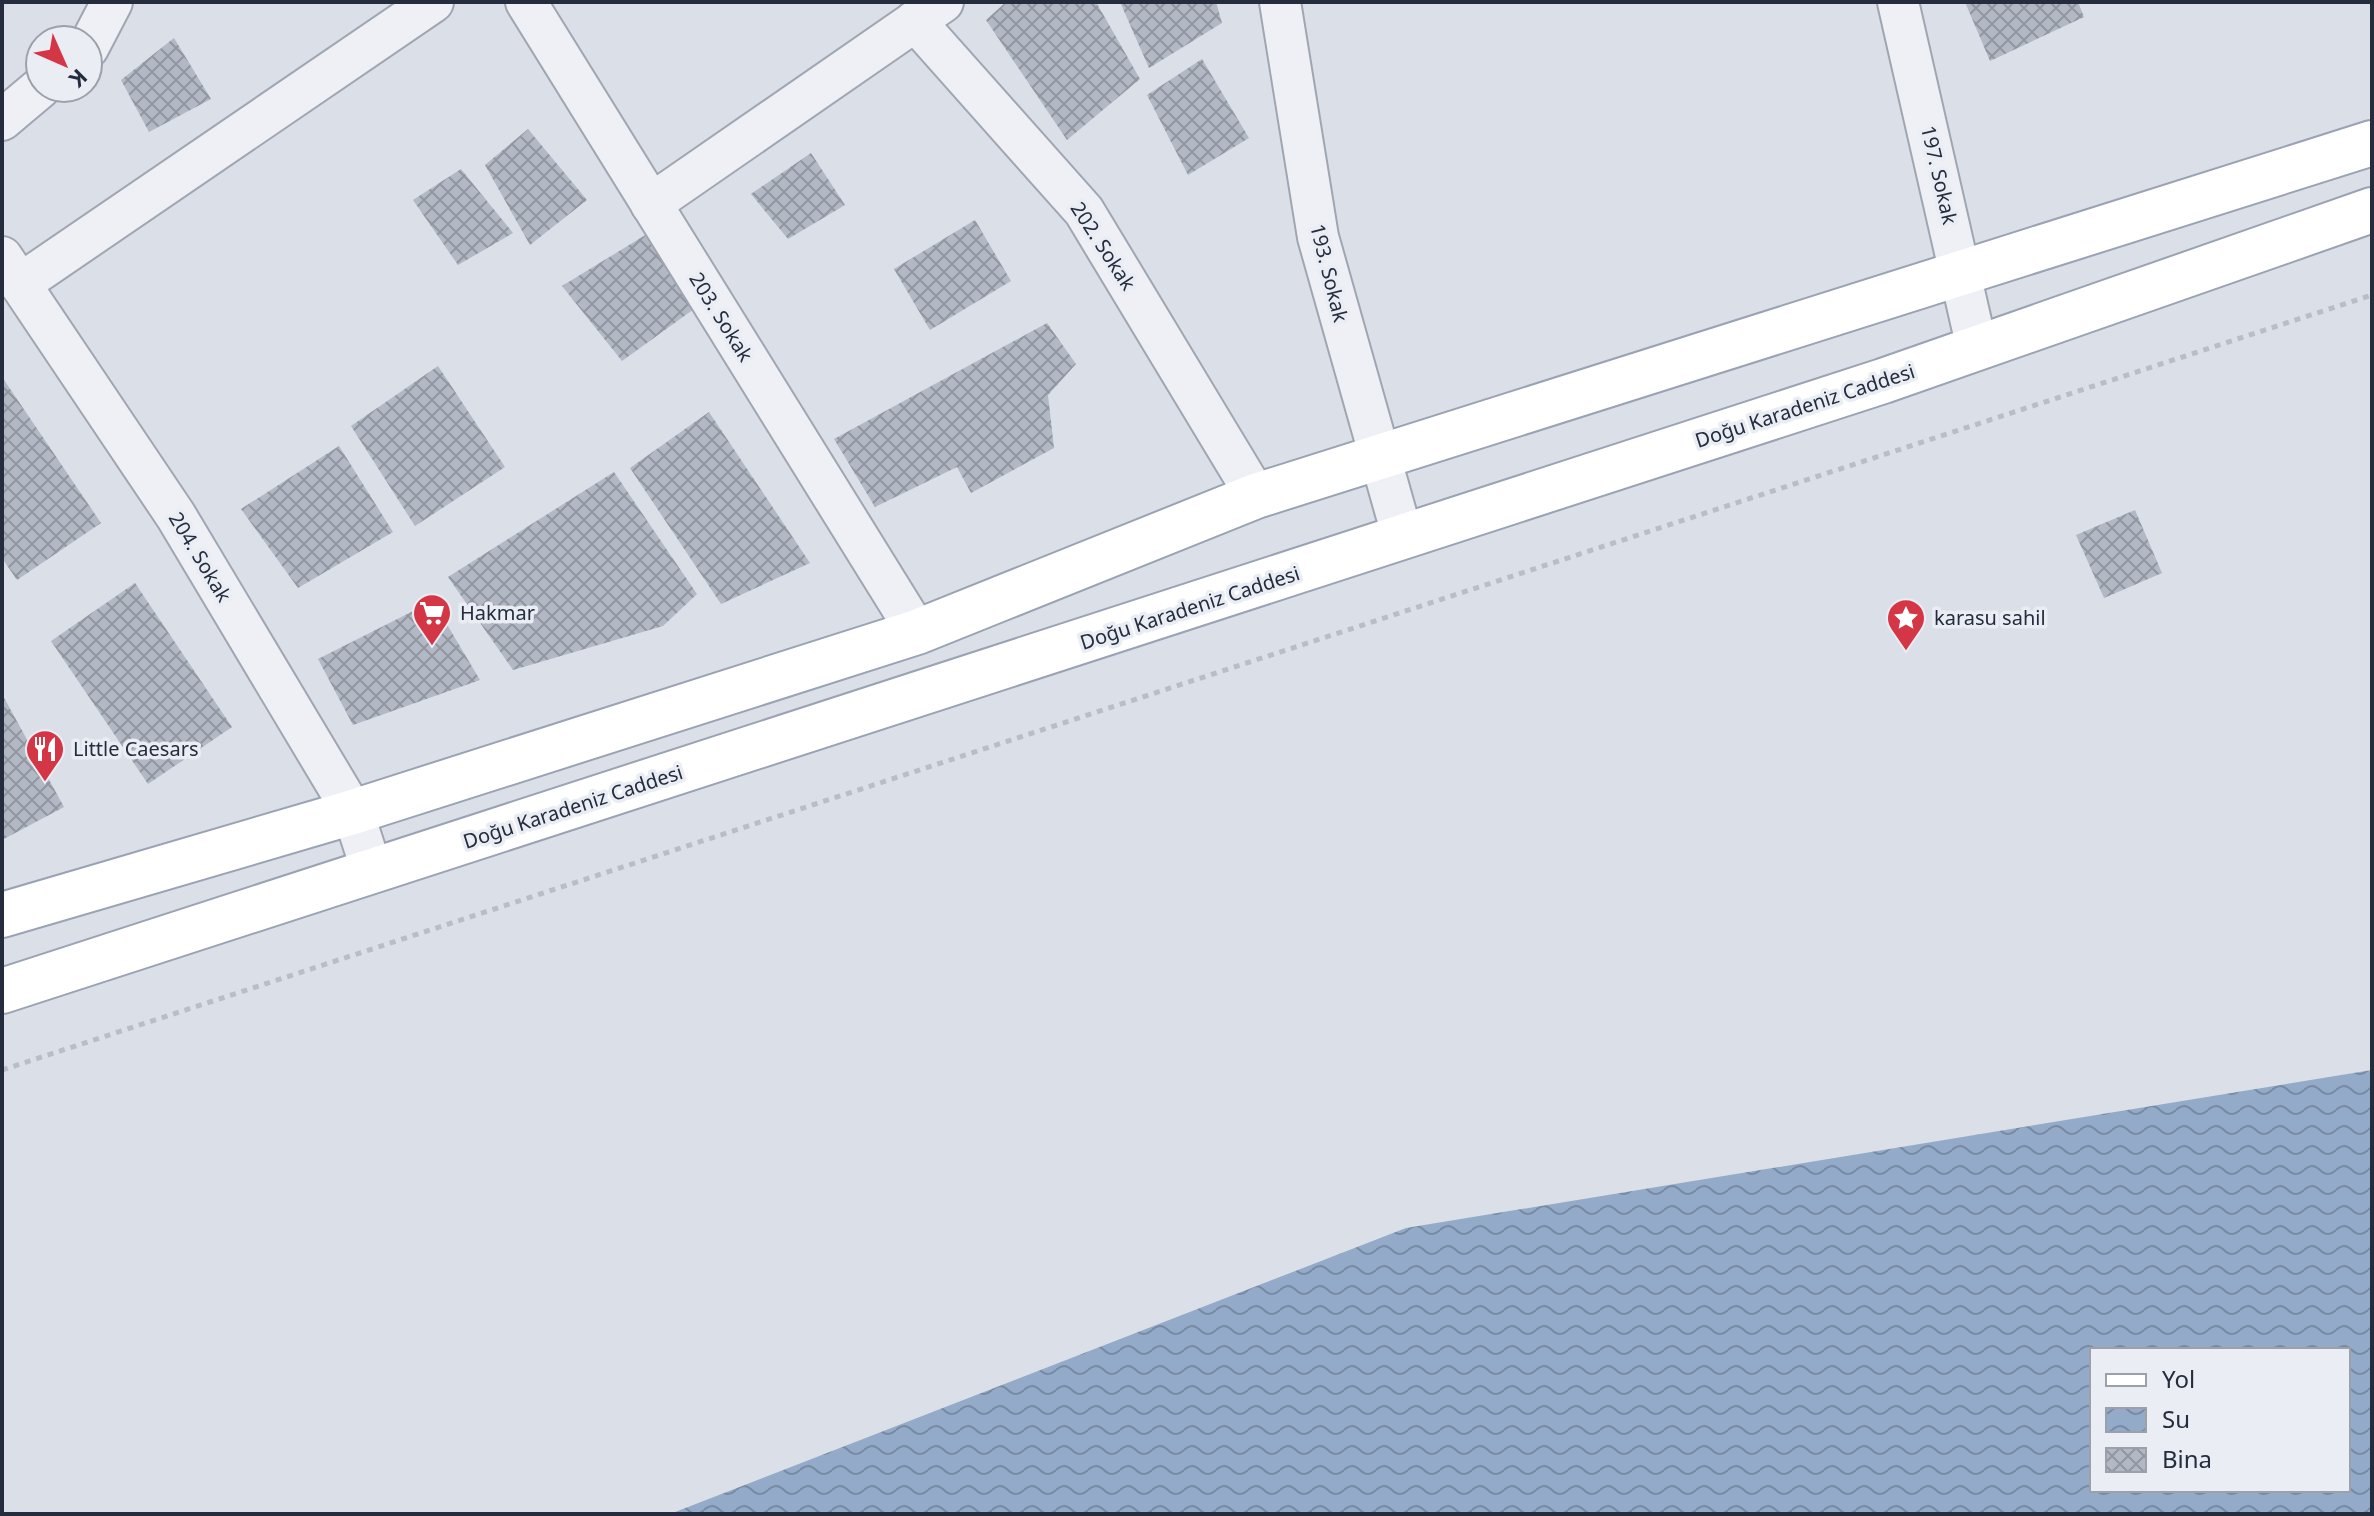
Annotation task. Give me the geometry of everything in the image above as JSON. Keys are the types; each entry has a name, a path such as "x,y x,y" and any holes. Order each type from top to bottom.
{"main road":[{"path":"2,915 353,812 917,632 1256,496 2372,143"},
{"name":"Doğu Karadeniz Caddesi","path":"2,991 1403,538 1977,348 2372,210"}],"street":[{"path":"101,24 112,2"},
{"path":"11,271 433,2"},
{"name":"203. Sokak","path":"526,2 917,632"},
{"name":"193. Sokak","path":"1280,2 1318,237 1377,456 1403,538"},
{"name":"197. Sokak","path":"1907,6 1977,348"},
{"path":"651,204 929,12"},
{"name":"202. Sokak","path":"929,12 1084,211 1256,496"},
{"path":"2,120 24,101"},
{"name":"204. Sokak","path":"11,271 176,516 353,812 372,871"}],"path":[{"path":"2,1070 2372,295"}],"water":[{"path":"2372,1070 2372,1514 670,1514 1406,1228"}],"building":[{"path":"1006,2 1096,2 1140,79 1067,140 986,20"},
{"path":"1120,2 1216,2 1222,23 1149,68"},
{"path":"1965,2 2078,2 2084,17 1990,61"},
{"path":"174,38 211,99 149,132 121,80"},
{"path":"1202,59 1249,138 1188,175 1147,95"},
{"path":"528,129 587,200 530,245 485,165"},
{"path":"811,153 845,205 788,239 751,194"},
{"path":"461,169 513,233 458,265 413,200"},
{"path":"975,220 1011,281 930,330 894,269"},
{"path":"647,234 694,309 622,361 562,286"},
{"path":"1047,323 1076,364 1048,395 1054,448 971,493 957,467 875,507 834,439"},
{"path":"438,366 505,467 415,526 351,426"},
{"path":"2,377 101,523 17,580 2,558"},
{"path":"709,412 810,563 721,604 630,468"},
{"path":"339,446 393,532 298,588 241,509"},
{"path":"614,472 697,594 663,626 513,670 448,577"},
{"path":"2135,510 2162,573 2104,598 2076,535"},
{"path":"135,583 232,727 148,784 51,641"},
{"path":"433,601 480,680 353,725 318,659"},
{"path":"2,694 64,807 2,840"}],"place":[{"name":"Hakmar","path":"432,647"},
{"name":"karasu sahil","path":"1906,652"},
{"name":"Little Caesars","path":"45,783"}]}
